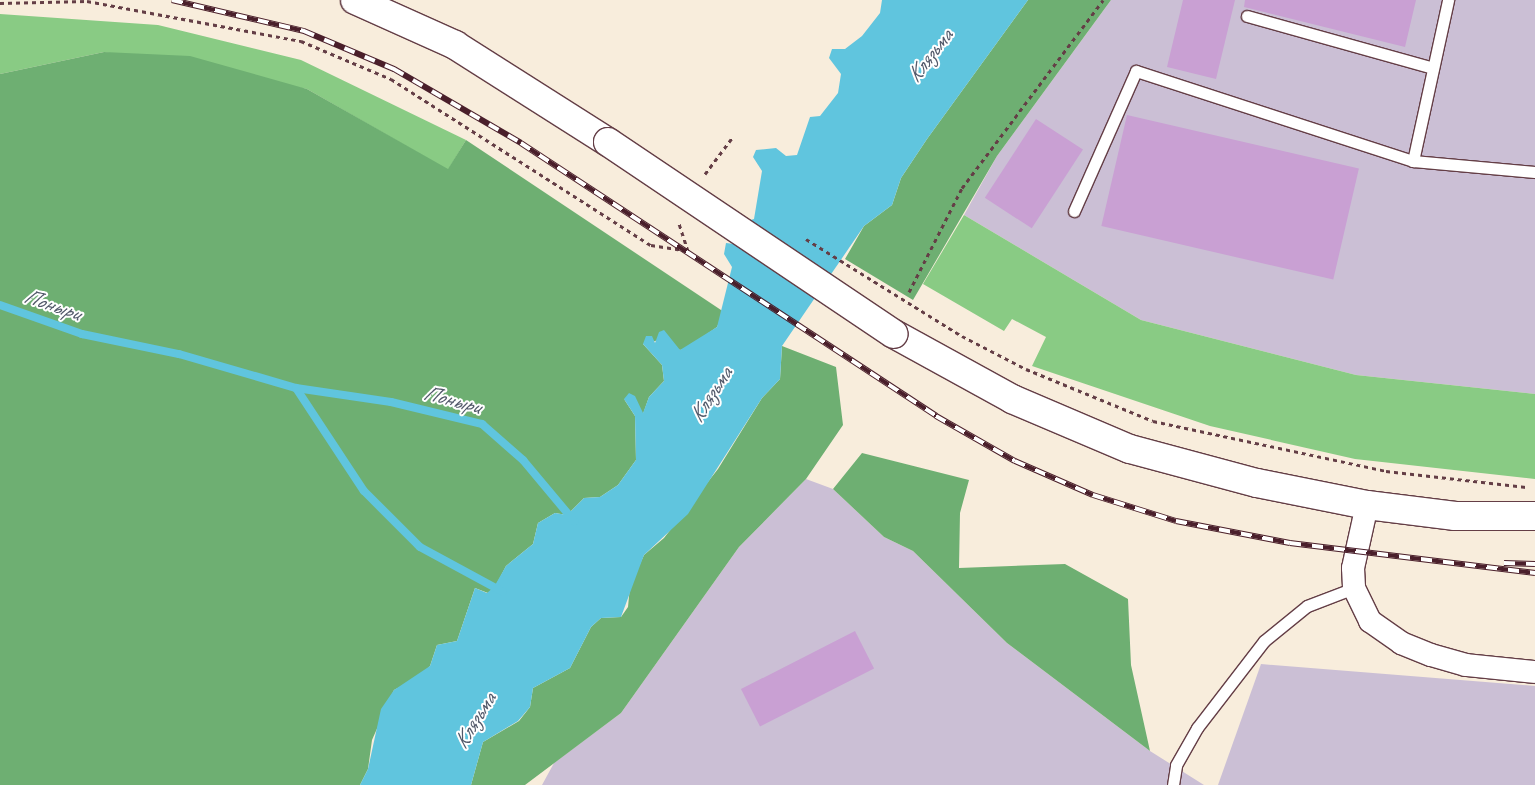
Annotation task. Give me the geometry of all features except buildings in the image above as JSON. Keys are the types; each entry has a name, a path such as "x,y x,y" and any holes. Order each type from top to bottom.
{"street":[{"path":"355,0 454,46 608,142 894,334 1012,398 1130,449 1257,483 1367,505 1455,516 1535,516"},
{"path":"1367,505 1353,568 1354,588 1370,621 1401,643 1466,665 1535,672"}],"lane":[{"path":"1413,161 1448,0"},
{"path":"1247,16 1433,68"},
{"path":"1074,211 1136,71 1413,161 1535,172"},
{"path":"1173,785 1176,765 1197,728 1264,641 1307,606 1354,588"}],"path":[{"path":"909,292 962,188 1103,0"},
{"path":"0,3 87,1 301,41 391,79 651,245 688,251 676,215"},
{"path":"962,336 1026,369 1153,421 1386,471 1535,488"}],"shaded area":[{"path":"1111,0 1535,0 1535,394 1356,375 1141,320 964,215 997,156"},
{"path":"806,479 833,489 884,537 913,551 1007,643 1150,751 1204,785 542,785 554,763 621,713 739,547"},
{"path":"1261,664 1535,686 1535,785 1218,785"}],"green space":[{"path":"1028,0 1111,0 997,156 913,300 845,259 864,226 892,205 901,178"},
{"path":"0,14 158,25 301,60 466,140 448,170 307,89 104,52 0,74"},
{"path":"104,52 190,56 307,89 448,169 466,140 724,312 717,327 687,348 680,350 659,340 643,344 662,365 664,381 649,397 643,414 624,399 635,416 636,460 618,485 600,497 584,498 567,515 555,513 538,523 533,544 506,566 495,587 488,593 475,588 457,641 437,645 430,666 421,676 394,690 372,740 368,769 360,785 0,785 0,74"},
{"path":"964,215 1141,320 1356,375 1535,394 1535,479 1355,459 1210,426 1032,366 1046,337 1012,319 1004,331 923,284"},
{"path":"782,346 836,367 843,425 806,479 739,547 621,713 525,785 471,785 483,742 519,721 530,707 533,688 570,668 591,627 601,618 621,617 628,607 630,586 644,555 664,538 718,469 762,398 780,379"},
{"path":"862,453 969,480 960,513 959,568 1065,564 1128,599 1131,665 1150,751 1007,643 913,551 884,537 833,489"}],"water":[{"name":"Клязьма","path":"882,0 1028,0 901,178 892,205 864,226 782,346 780,379 762,398 688,514 644,555 621,617 601,618 591,627 570,668 533,688 530,707 518,721 483,742 471,785 360,785 368,769 381,709 394,690 430,666 437,645 457,641 475,588 487,593 494,587 506,566 533,544 538,523 555,513 567,515 584,498 600,497 618,485 636,460 635,416 624,399 629,393 635,396 643,413 649,397 664,381 662,365 643,344 646,336 652,336 655,343 659,332 664,330 680,350 717,327 732,267 724,254 726,243 743,245 747,221 754,219 762,171 753,157 756,150 776,148 786,156 797,155 810,117 820,116 838,93 841,74 829,58 832,49 845,49 862,36 880,13"}],"waterway":[{"name":"Поныри","path":"0,305 82,334 179,354 296,388 364,491 420,547 503,592"},
{"name":"Поныри","path":"296,388 391,402 482,424 523,460 574,521"}],"railway":[{"path":"172,0 304,31 394,69 521,143 936,416 1015,461 1093,495 1176,521 1290,543 1535,573"},
{"path":"1504,563 1535,564"}]}
